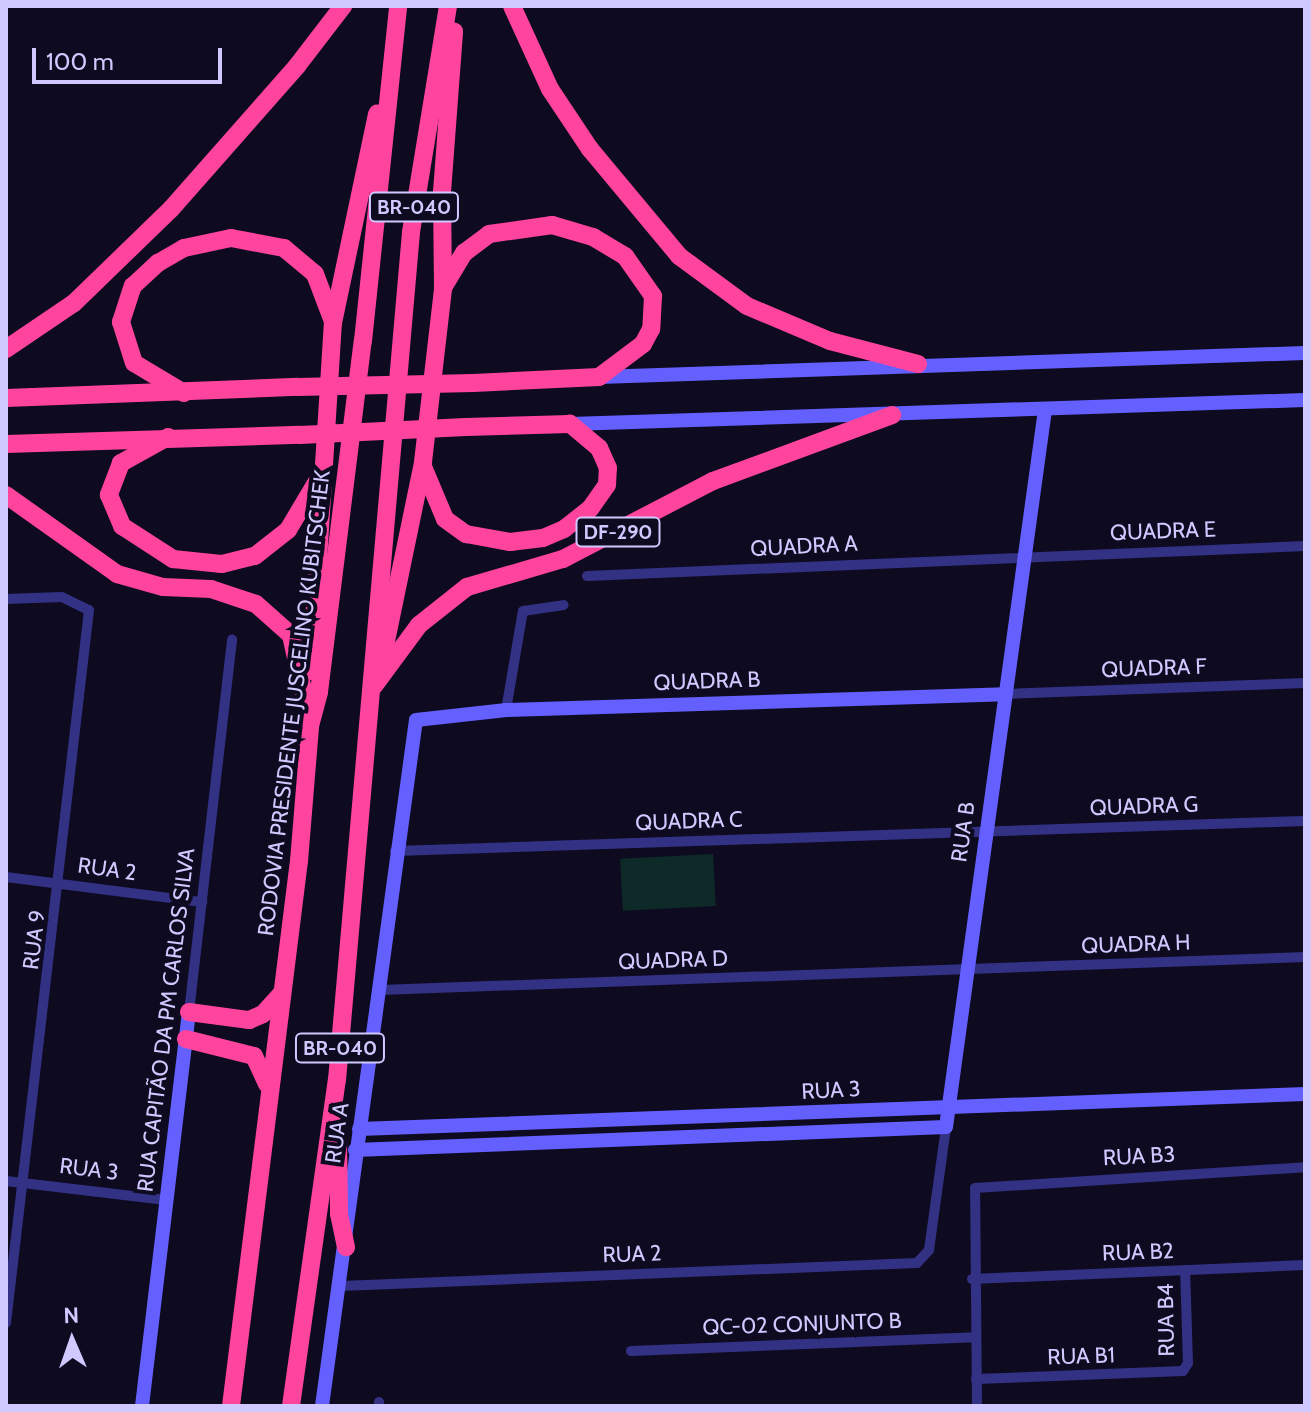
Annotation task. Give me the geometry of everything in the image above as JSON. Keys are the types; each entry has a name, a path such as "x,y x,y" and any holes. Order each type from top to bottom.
{"highway":[{"path":"6,349 74,303 171,209 297,66 343,6"},
{"name":"RODOVIA PRESIDENTE JUSCELINO KUBITSCHEK","path":"231,1406 282,993 310,725 363,341 398,6"},
{"path":"373,687 423,462 443,288 442,192 455,35 449,6"},
{"name":"BR-040","path":"291,1406 337,1080 373,687 385,489 411,232 449,6"},
{"path":"512,6 521,32 590,149 679,256 747,306 830,341 918,364"},
{"path":"310,725 320,473 333,323 389,72"},
{"path":"6,398 599,377 643,344 654,313 642,273 606,244 565,227 505,228 464,253 443,288"},
{"path":"184,393 134,363 121,322 133,286 158,263 184,248 231,238 284,248 315,274 333,323"},
{"name":"DF-290","path":"373,687 419,625 467,587 563,559 713,481 892,415"},
{"name":"DF-290","path":"6,444 570,424 599,448 609,477 590,509 543,538 495,540 455,527 435,506 423,462"},
{"path":"168,437 121,463 109,495 122,526 173,559 222,564 266,549 297,518 320,473"},
{"path":"6,495 117,574 163,587 211,589 268,613 297,650 310,725"},
{"path":"189,1012 249,1020 263,1014 282,993"},
{"path":"186,1039 254,1056 269,1091"},
{"path":"337,1080 339,1214 346,1247"},
{"path":"221,1406 236,1368"}],"street":[{"path":"520,6 521,32"},
{"path":"599,377 1305,353"},
{"name":"DF-290","path":"570,424 1305,400"},
{"name":"RUA B","path":"923,1260 929,1250 984,831 1045,410"},
{"name":"QUADRA E","path":"1023,556 1305,546"},
{"name":"QUADRA A","path":"587,576 1023,556"},
{"name":"RUA 9","path":"6,599 62,597 89,610 61,883 6,1323"},
{"path":"506,710 523,611 564,605"},
{"name":"RUA CAPITÃO DA PM CARLOS SILVA","path":"142,1406 232,639"},
{"name":"QUADRA F","path":"1005,694 1305,683"},
{"name":"QUADRA B","path":"413,724 438,715 506,710 1005,694"},
{"name":"RUA A","path":"322,1406 341,1286 355,1150 380,990 413,724"},
{"name":"QUADRA G","path":"984,831 1305,821"},
{"name":"QUADRA C","path":"395,851 984,831"},
{"name":"RUA 2","path":"6,877 202,902"},
{"name":"QUADRA H","path":"968,970 1305,957"},
{"name":"QUADRA D","path":"380,990 968,970"},
{"name":"RUA 3","path":"359,1129 660,1121 948,1106 1305,1094"},
{"path":"660,1121 661,1140"},
{"name":"RUA 3","path":"355,1150 946,1127"},
{"name":"RUA B3","path":"972,1279 975,1188 1305,1167"},
{"name":"RUA 3","path":"6,1181 166,1200"},
{"name":"RUA 2","path":"341,1286 923,1260"},
{"name":"RUA B2","path":"972,1279 1305,1265"},
{"name":"RUA B4","path":"1185,1270 1186,1368"},
{"path":"972,1279 977,1406"},
{"name":"QC-02 CONJUNTO B","path":"631,1351 975,1337"},
{"name":"RUA B1","path":"976,1379 1179,1373 1186,1368"}],"green space":[{"path":"713,854 716,906 623,911 620,859"}]}
